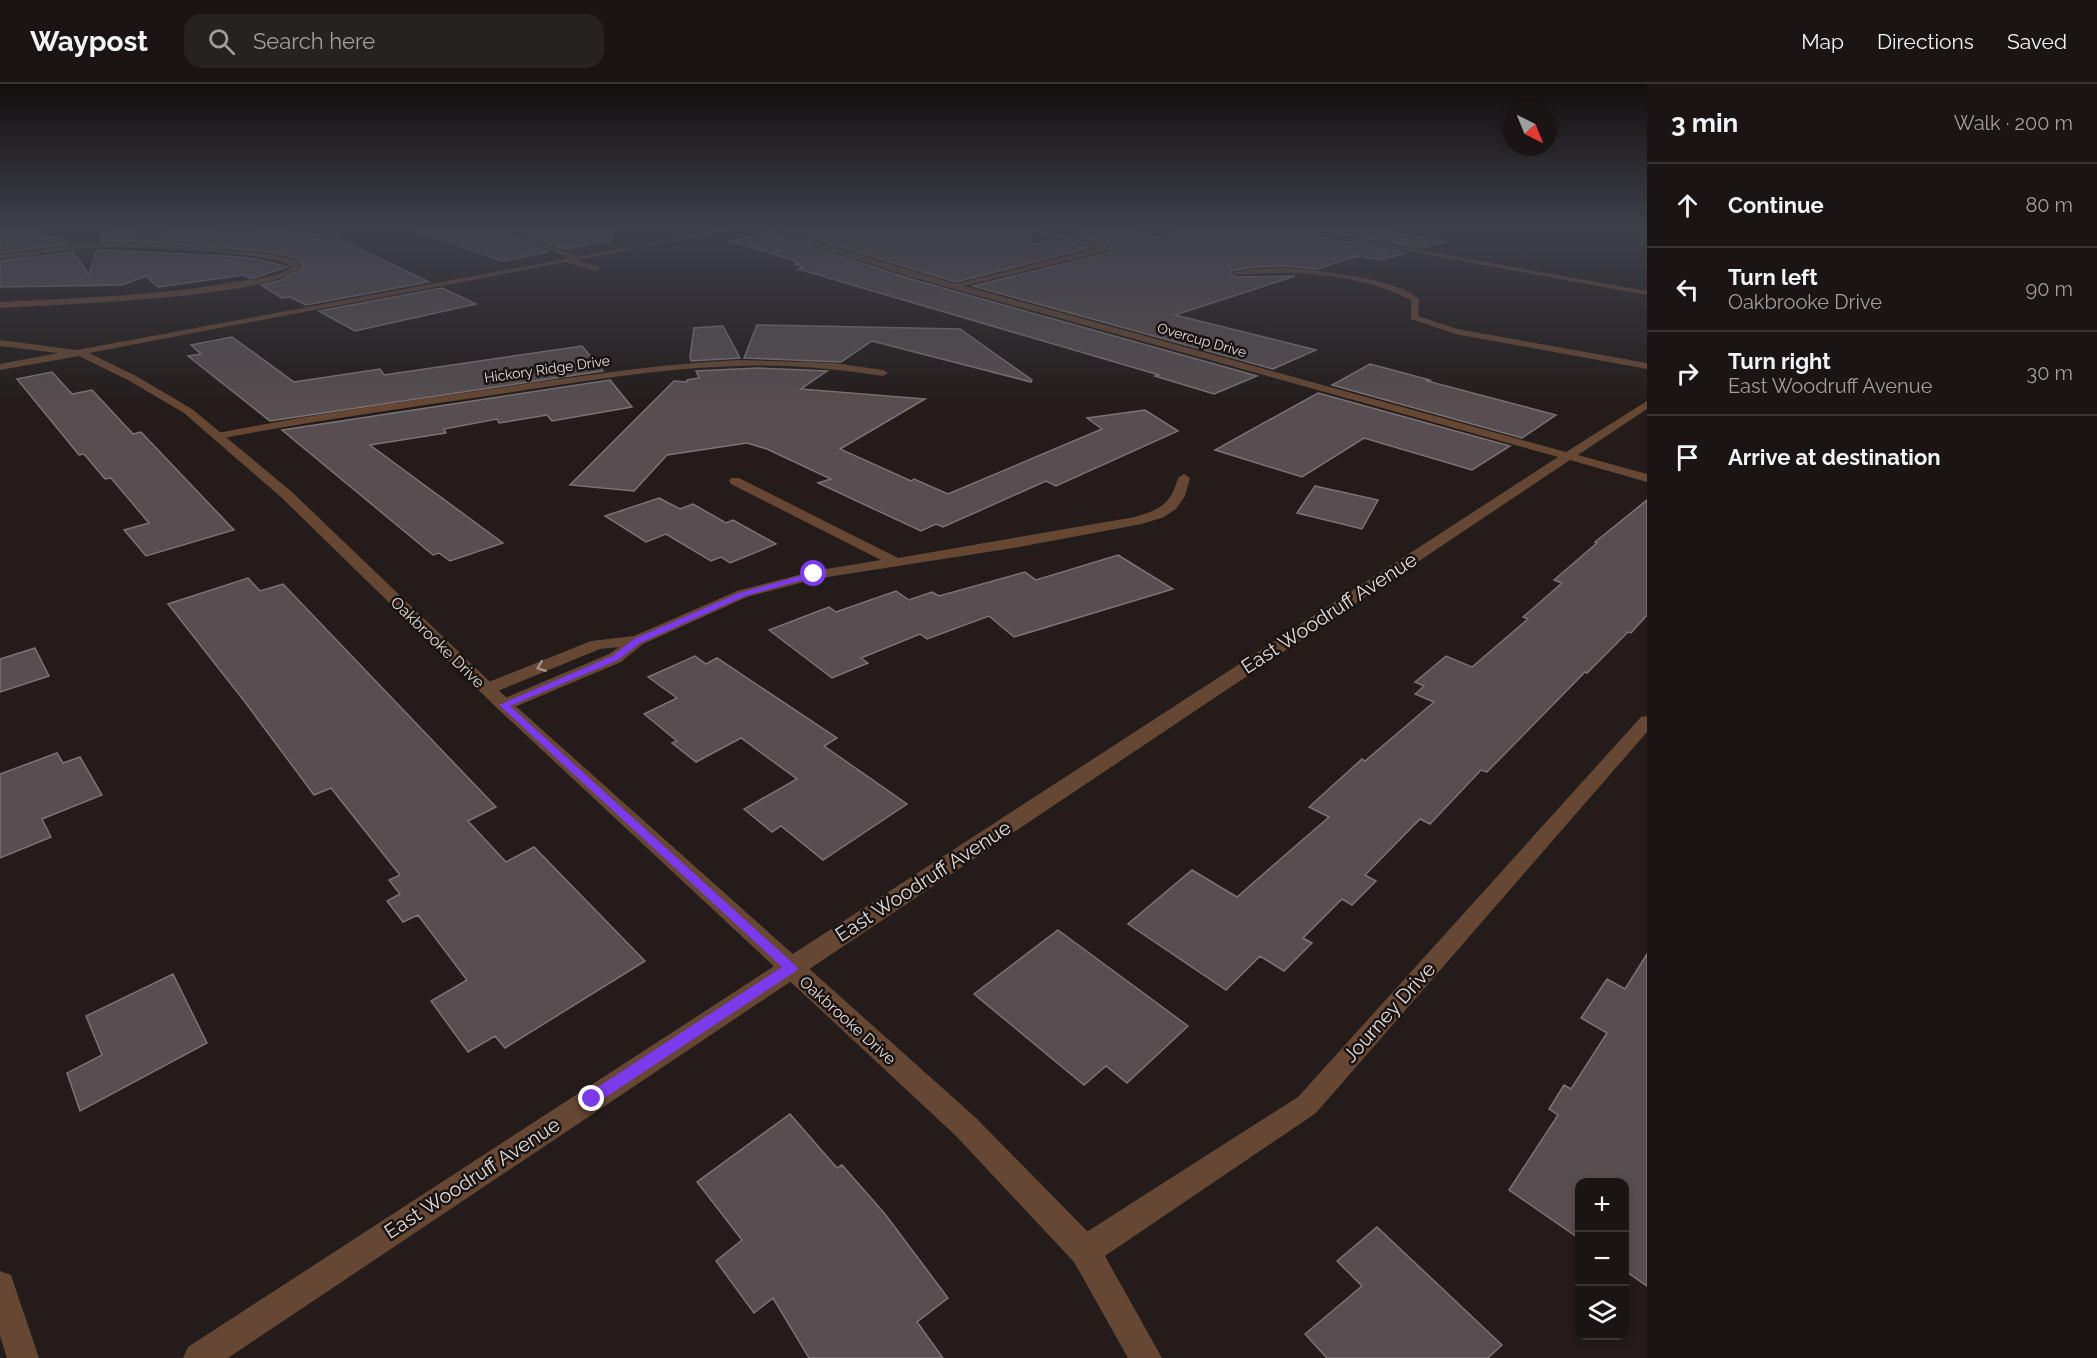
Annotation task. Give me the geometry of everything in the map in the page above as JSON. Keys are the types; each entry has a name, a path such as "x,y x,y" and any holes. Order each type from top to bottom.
{"street":[{"path":"0,305 181,294 225,286"},
{"path":"0,367 429,286"},
{"name":"Overcup Drive","path":"963,286 1647,478"},
{"path":"1381,286 1406,293 1415,299 1414,317 1455,331 1647,366"},
{"path":"1611,286 1647,293"},
{"name":"Oakbrooke Drive","path":"0,343 81,352 132,378 188,411 287,495 504,705 966,1127 1085,1251 1146,1358"},
{"name":"Hickory Ridge Drive","path":"218,436 289,422 671,366 768,361 821,364 883,373"},
{"name":"East Woodruff Avenue","path":"200,1358 1647,404"},
{"path":"504,705 615,658 637,641 742,594 814,574 1019,543 1137,521 1159,514 1171,506 1179,496 1184,478"},
{"path":"735,481 896,562"},
{"path":"487,689 597,644 637,641"},
{"path":"580,651 598,665"},
{"name":"Journey Drive","path":"1085,1251 1307,1105 1647,721"},
{"path":"0,1286 24,1358"}],"building":[{"path":"263,286 405,286 306,305 290,297 282,298"},
{"path":"857,286 937,286 1257,376 1214,394 1155,376 1159,375"},
{"path":"975,286 1263,286 1175,315 1316,350 1273,369"},
{"path":"442,288 476,304 355,331 319,311"},
{"path":"757,325 960,329 1032,380 1031,382 872,341 841,362 744,358"},
{"path":"723,326 740,358 691,361 694,328"},
{"path":"232,337 294,382 380,369 384,375 582,346 603,371 270,421 188,356 201,354 191,345"},
{"path":"1370,364 1556,415 1522,438 1332,385"},
{"path":"757,368 827,371 801,389 925,399 840,449 911,481 914,479 948,494 1102,429 1087,418 1145,410 1178,431 1056,486 1046,481 943,527 936,524 921,531 818,483 831,479 767,449 747,443 667,455 634,491 570,485 674,381 687,382 687,380 699,378 696,371"},
{"path":"52,372 72,394 92,390 133,434 141,432 234,530 146,556 124,530 149,523 111,478 105,479 84,454 79,455 17,379"},
{"path":"610,380 632,407 552,421 547,415 499,423 497,419 444,429 446,433 370,445 503,543 450,561 439,553 433,555 282,430"},
{"path":"1318,393 1510,446 1472,470 1364,438 1302,477 1215,450"},
{"path":"1315,486 1378,500 1362,529 1297,513"},
{"path":"659,498 680,509 693,504 726,523 733,520 776,544 730,563 721,557 711,561 666,534 646,542 605,516"},
{"path":"1647,500 1647,615 1631,633 1628,632 1587,673 1585,672 1487,772 1481,770 1430,824 1420,819 1365,875 1376,881 1352,905 1342,899 1303,938 1312,943 1284,971 1260,956 1226,990 1128,924 1192,870 1237,897 1329,817 1309,807 1362,759 1365,761 1434,702 1415,694 1424,686 1415,682 1446,656 1472,667 1528,619 1523,617 1562,583 1554,580 1597,543 1595,542"},
{"path":"1118,555 1173,589 1014,637 989,616 927,639 920,634 861,658 868,663 832,678 769,630 829,607 836,612 896,591 909,600 932,592 939,596 1025,572 1036,580"},
{"path":"248,578 260,591 283,584 496,807 468,821 506,862 534,847 645,961 505,1048 495,1036 468,1052 431,1001 467,980 418,915 403,922 387,901 400,894 389,880 400,875 331,788 314,795 168,604"},
{"path":"35,648 49,676 0,692 0,659"},
{"path":"695,656 706,664 717,658 837,738 824,746 907,804 823,860 781,826 772,832 744,809 797,779 741,738 696,762 672,743 677,741 644,714 677,698 648,677"},
{"path":"57,753 63,763 80,757 102,795 42,819 51,837 0,858 0,774"},
{"path":"1058,930 1188,1026 1127,1083 1106,1066 1084,1085 974,994"},
{"path":"1647,954 1647,1286 1629,1273 1629,1178 1575,1178 1575,1236 1509,1190 1558,1115 1549,1109 1564,1085 1571,1089 1607,1033 1581,1018 1607,979 1625,989"},
{"path":"173,974 207,1043 80,1111 67,1073 102,1055 86,1016"},
{"path":"790,1114 837,1168 842,1165 885,1214 948,1298 917,1322 943,1358 809,1358 773,1298 754,1313 716,1261 742,1240 697,1182"},
{"path":"1377,1227 1502,1345 1488,1358 1327,1358 1305,1334 1362,1286 1337,1261"}],"route":[{"path":"592,1099 791,968 504,705 615,658 637,641 742,594 814,574"}]}
